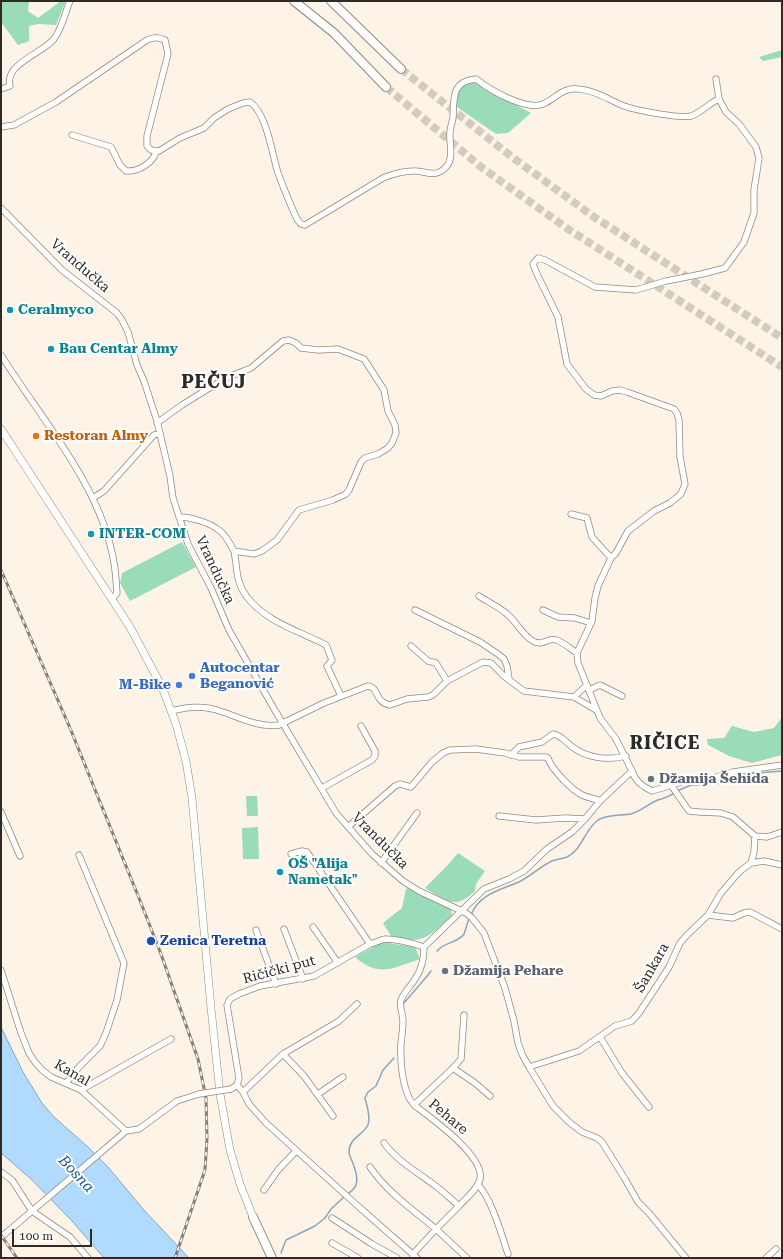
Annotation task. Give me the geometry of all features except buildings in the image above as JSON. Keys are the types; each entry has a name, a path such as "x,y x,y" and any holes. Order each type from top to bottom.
{"highway":[{"path":"294,1 334,34 386,87"},
{"path":"331,1 401,69"},
{"path":"253,1217 257,1239 267,1258"},
{"path":"253,1217 272,1258"}],"main road":[{"path":"1,429 112,599 148,658 162,687 171,711 186,761 192,798 211,1015 224,1116 234,1164 253,1217"}],"street":[{"path":"1,89 10,86 10,76 14,69 54,38 63,22 70,1"},
{"path":"1,127 14,125 56,102 140,44 152,37 157,37 165,40 168,54 146,141 151,150 156,152"},
{"path":"72,135 111,147 120,166 126,171 132,171 149,164 156,152 180,138 204,128 214,118 228,109 250,102 255,105 269,136 272,154 278,173 296,219 300,224 305,225 383,178 395,173 415,170 432,174 441,171 448,165 451,157 450,132 453,96 461,83 469,79 476,79 484,86 500,94 532,106 542,105 568,89 577,88 587,90 625,107 661,114 690,116 700,111 711,102 719,99"},
{"path":"716,79 719,99 726,112 739,124 756,147 759,158 754,190 754,212 744,242 724,268 666,281 636,290 595,287 544,260 538,258 533,264 558,317 567,364 586,389 594,395 601,396 620,390 674,409 677,413 679,424 678,436 685,484 681,494 670,503 654,511 628,531 616,553 611,558 598,586 591,623 577,653 578,663 596,710 626,756 635,777 640,784 652,791 688,780 710,779 747,769 782,765"},
{"name":"Vrandučka","path":"1,208 62,270 116,313 122,320 128,332 137,365 144,381 160,433 170,476 173,498 188,544 211,588 229,630 336,813 381,863 403,881 470,916 484,933 505,988 518,1043 529,1067"},
{"path":"157,423 182,405 226,378 251,368 283,340 289,340 296,343 301,348 318,350 338,349 360,357 368,364 384,390 388,411 395,425 396,433 392,443 384,451 365,458 361,462 346,494 333,500 298,510 277,540 262,551 254,554 234,552"},
{"path":"1,356 20,386 69,455 93,498 105,529 114,561 117,593 112,599"},
{"path":"93,498 104,492 154,435 160,433"},
{"path":"571,514 587,518 592,537 611,558"},
{"path":"179,517 214,526 221,531 234,552 238,580 242,589 258,609 296,631 326,645 332,660 327,666 341,696"},
{"path":"479,596 507,614 523,633 534,642 542,643 556,640 577,653"},
{"path":"415,610 480,642 498,654 504,659 507,666 508,679"},
{"path":"543,610 558,617 575,618 591,623"},
{"path":"411,646 428,661 436,663 447,681"},
{"path":"171,711 189,707 208,708 221,711 247,721 274,726 341,696 368,686 372,686 381,702 390,705 407,699 428,697 433,695 447,681 483,662 491,663 508,679 527,692 574,697 596,710"},
{"path":"574,697 588,688 600,685 622,696"},
{"path":"322,788 372,760 375,756 375,752 361,726"},
{"path":"511,755 519,747 542,742 553,734 560,737 572,747 598,758 609,759 626,756"},
{"path":"348,827 395,786 400,784 410,787 432,762 450,750 476,749 528,758 546,757 548,758 551,766 577,792 600,801"},
{"path":"424,947 484,889 524,872 547,849 572,832 600,801 632,771"},
{"path":"671,785 688,810 721,813 733,817 755,836 768,837 782,832"},
{"path":"1,812 20,856"},
{"path":"381,863 416,813"},
{"path":"499,816 536,820 565,818 584,819"},
{"path":"755,836 754,852 751,863 764,861 782,865"},
{"path":"291,854 302,851 307,852 370,944"},
{"path":"66,1083 79,1067 100,1046 118,1000 124,963 79,855"},
{"name":"Šankara","path":"529,1067 579,1051 615,1026 632,1021 639,1013 663,976 680,943 708,915 721,893 739,872 751,863"},
{"path":"708,915 733,918 750,912 782,929"},
{"path":"313,927 338,963"},
{"path":"284,929 303,978"},
{"path":"256,930 276,984"},
{"name":"Ričički put","path":"237,1085 238,1071 227,1005 230,998 260,986 314,976 370,944 385,939 424,947"},
{"name":"Pehare","path":"424,947 424,957 421,967 416,978 405,992 401,1001 403,1019 401,1058 407,1092 409,1099 414,1105 463,1145 479,1167 480,1174 478,1185"},
{"name":"Kanal","path":"1,970 29,1053 42,1070 51,1077 81,1090 126,1131"},
{"path":"243,1092 283,1054 339,1021 357,1004"},
{"path":"414,1105 461,1059 464,1015"},
{"path":"600,1037 622,1073 649,1107"},
{"path":"81,1090 171,1039"},
{"path":"283,1054 304,1076 333,1116"},
{"path":"529,1067 553,1106 568,1122 582,1132 597,1138 602,1142 638,1202 686,1258"},
{"path":"453,1068 475,1083 490,1096"},
{"path":"318,1094 343,1077"},
{"path":"1,1236 126,1131 139,1129 177,1102 199,1094 232,1089 237,1085 243,1092 249,1104 266,1123 415,1257 436,1229 478,1185 491,1208 508,1254"},
{"path":"384,1143 400,1160 438,1188 459,1206"},
{"path":"264,1190 278,1170 296,1151"},
{"path":"370,1167 378,1178 398,1198 436,1229 467,1258"},
{"path":"1,1172 12,1180 32,1211 70,1237 88,1258"},
{"path":"332,1218 397,1258"},
{"path":"332,1244 358,1258"},
{"path":"766,1258 776,1249"}],"green space":[{"path":"1,1 29,1 28,11 38,18 61,1 65,1 65,3 56,25 38,24 29,26 29,41 18,45 1,22"},
{"path":"782,50 782,57 763,61 759,57"},
{"path":"473,82 531,113 508,133 496,134 454,105 457,87"},
{"path":"182,542 196,567 130,601 120,583 122,573"},
{"path":"782,717 782,755 752,763 729,756 708,745 707,739 724,738 732,726 754,732 774,728"},
{"path":"246,796 257,796 258,816 247,816"},
{"path":"258,827 259,859 243,859 242,828"},
{"path":"458,853 485,871 476,884 475,891 461,901 450,902 425,888"},
{"path":"408,888 451,909 452,916 431,934 425,937 411,940 391,936 383,923 402,908 406,889"},
{"path":"382,942 415,947 420,959 394,968 379,969 371,967 355,957"}],"water":[{"name":"Bosna","path":"1,1027 23,1072 42,1103 53,1116 108,1167 143,1209 189,1258 104,1258 72,1221 31,1179 1,1153"}],"waterway":[{"path":"677,791 691,785 717,784 744,774 782,771"},
{"path":"471,915 479,902 485,897 519,882 552,861 572,854 598,820 610,816 631,814 674,793"},
{"path":"437,951 443,946 461,937 464,934 469,919"},
{"path":"404,1003 431,971"},
{"path":"348,1194 355,1187 357,1181 349,1153 351,1143 366,1128 369,1122 365,1098 368,1092 376,1086 383,1070 394,1058"},
{"path":"281,1253 286,1240 315,1226 325,1218 331,1209 345,1196"}],"tunnel":[{"path":"401,69 512,157 594,217 782,338"},
{"path":"386,87 481,167 568,229 782,367"}],"railway":[{"path":"1,570 70,728 141,903 161,954 198,1059 206,1098 207,1139 205,1170 175,1258"},
{"path":"1,1235 17,1258"}],"place":[{"name":"Ceralmyco","path":"10,310"},
{"name":"Bau Centar Almy","path":"51,349"},
{"name":"Restoran Almy","path":"36,436"},
{"name":"INTER-COM","path":"91,534"},
{"name":"Autocentar Beganović","path":"192,676"},
{"name":"M-Bike","path":"179,685"},
{"name":"Džamija Šehida","path":"651,779"},
{"name":"OŠ \"Alija Nametak\"","path":"280,872"},
{"name":"Zenica Teretna","path":"151,941"},
{"name":"Džamija Pehare","path":"445,971"}],"district":[{"name":"PEČUJ","path":"214,383"},
{"name":"RIČICE","path":"665,744"}]}
